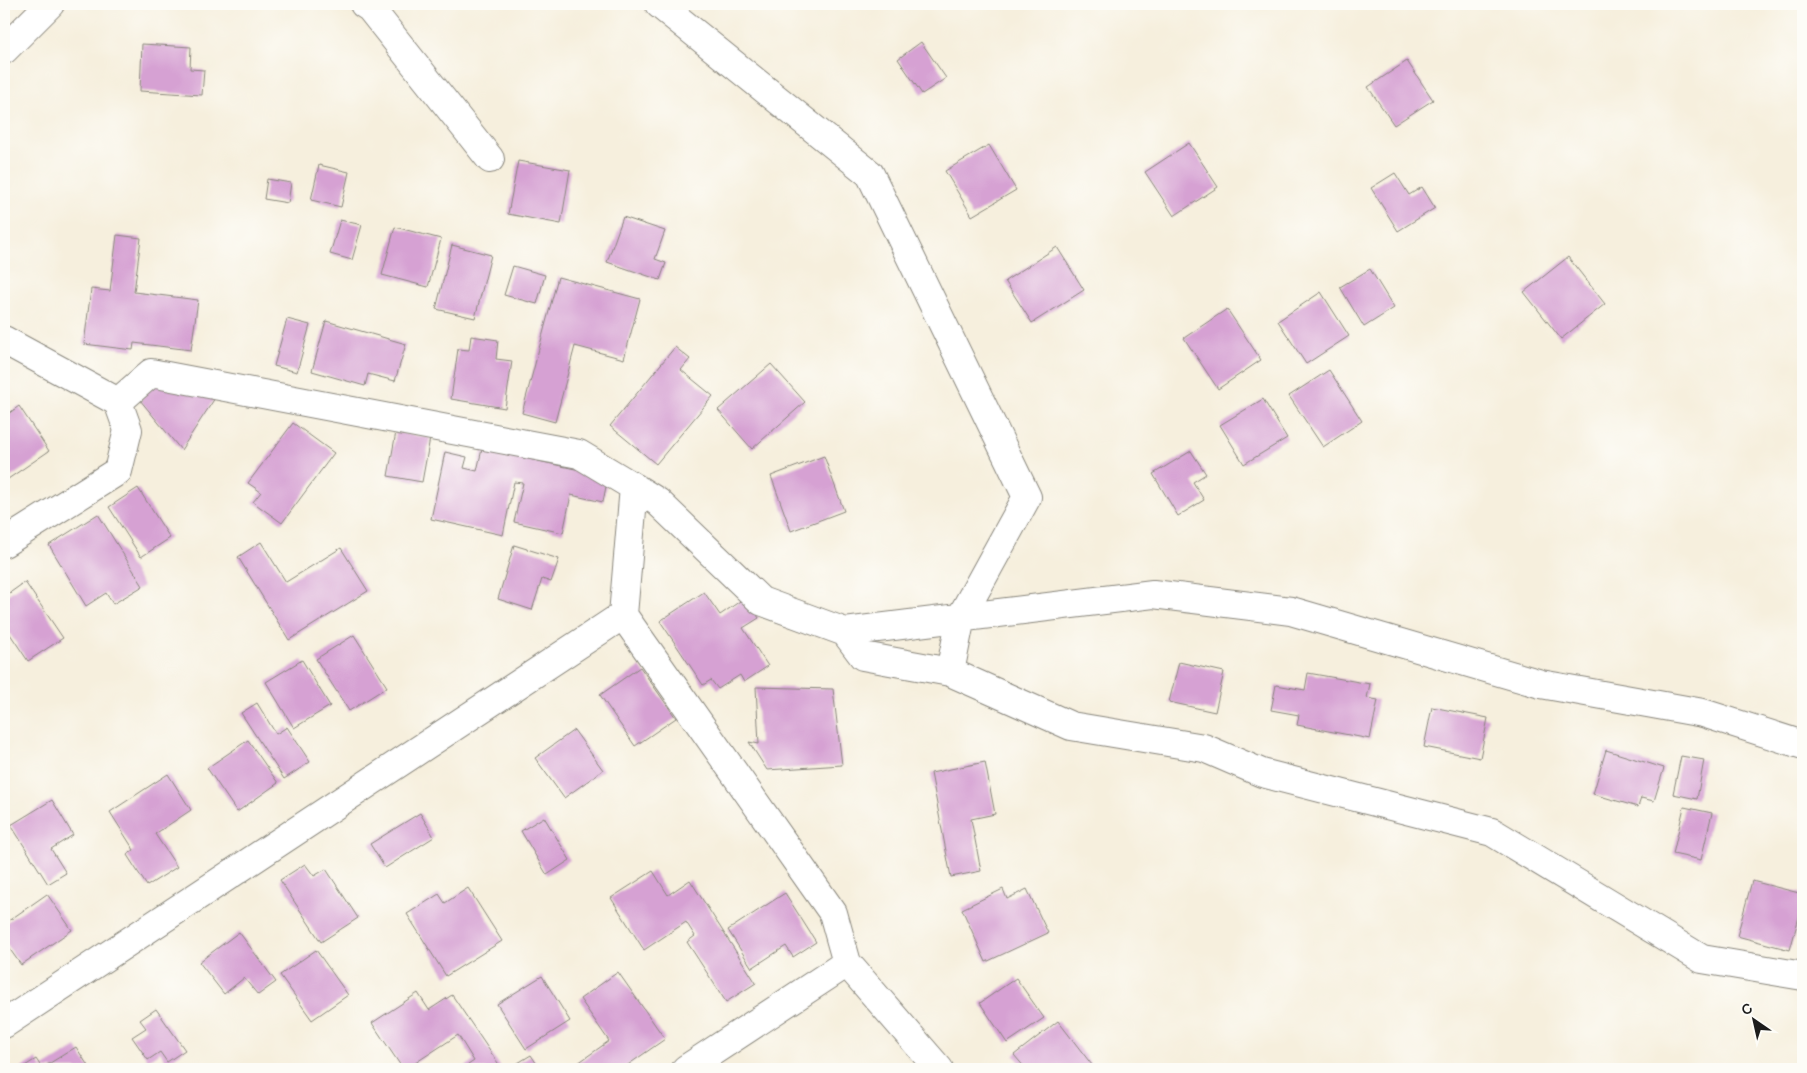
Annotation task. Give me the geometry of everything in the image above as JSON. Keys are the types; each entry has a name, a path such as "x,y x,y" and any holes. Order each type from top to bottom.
{"street":[{"path":"4,50 50,4"},
{"path":"364,4 370,8 490,159"},
{"path":"659,4 870,174 1027,497 962,617 950,672"},
{"path":"4,340 118,402 128,430 118,471 4,543"},
{"path":"118,402 151,373 580,454 658,502 761,601 845,632 1153,594 1291,610 1541,684 1703,712 1803,745"},
{"path":"634,487 623,615 833,913 847,963 939,1069"},
{"path":"4,1024 623,615"},
{"path":"845,632 863,656 950,672 1071,726 1204,748 1262,773 1492,832 1702,960 1803,976"},
{"path":"686,1069 847,963"}],"building":[{"path":"921,42 946,78 922,94 898,59"},
{"path":"142,44 191,47 190,69 204,70 202,95 140,91"},
{"path":"1407,61 1433,100 1394,125 1368,87"},
{"path":"1189,143 1218,187 1174,216 1145,172"},
{"path":"989,145 1016,190 972,216 945,171"},
{"path":"518,161 570,170 561,224 508,214"},
{"path":"319,165 349,172 341,207 311,200"},
{"path":"1395,173 1409,195 1422,187 1435,208 1398,231 1371,188"},
{"path":"267,179 291,183 288,203 264,199"},
{"path":"623,217 665,231 655,259 666,263 660,280 607,262"},
{"path":"340,220 362,225 352,260 330,254"},
{"path":"395,227 441,239 428,287 382,275"},
{"path":"117,235 141,238 134,292 198,300 191,350 134,343 133,350 84,344 91,289 110,291"},
{"path":"452,245 491,255 475,318 436,309"},
{"path":"1057,247 1084,290 1032,323 1005,281"},
{"path":"1568,257 1605,304 1561,339 1524,292"},
{"path":"513,266 545,275 537,304 504,295"},
{"path":"1370,269 1394,308 1364,327 1340,287"},
{"path":"558,277 640,299 624,359 575,346 555,422 522,413"},
{"path":"1321,292 1349,336 1306,364 1278,321"},
{"path":"1227,309 1261,360 1218,389 1184,338"},
{"path":"287,319 310,325 297,372 274,366"},
{"path":"326,321 406,344 395,381 368,374 365,386 312,371"},
{"path":"471,336 498,340 496,359 512,361 505,408 451,399 458,349 469,350"},
{"path":"675,347 690,359 681,370 713,396 656,464 610,426"},
{"path":"771,364 805,402 752,449 718,410"},
{"path":"1329,370 1362,421 1323,447 1289,396"},
{"path":"155,384 215,398 181,450 140,400"},
{"path":"1263,399 1287,438 1244,464 1220,425"},
{"path":"19,406 49,451 8,479 4,473 4,417"},
{"path":"293,423 334,453 282,523 253,502 261,492 248,483"},
{"path":"396,432 430,438 422,482 388,476"},
{"path":"482,449 608,476 603,502 571,495 563,533 514,522 523,483 514,482 503,535 431,519 445,452 467,457 464,468 477,471"},
{"path":"1191,451 1206,474 1193,482 1204,500 1178,516 1153,474"},
{"path":"824,456 844,511 791,531 771,476"},
{"path":"138,488 170,538 141,557 109,507"},
{"path":"98,514 143,586 113,604 106,593 86,606 49,545"},
{"path":"261,542 286,582 341,548 368,591 289,640 238,557"},
{"path":"514,545 559,559 551,582 542,579 532,610 498,599"},
{"path":"25,582 63,638 28,661 4,625 4,597"},
{"path":"704,592 720,615 746,597 759,618 743,628 768,666 744,682 740,675 718,689 711,680 703,685 660,621"},
{"path":"354,635 387,687 349,711 316,659"},
{"path":"302,660 330,706 294,728 266,682"},
{"path":"1179,662 1224,672 1215,712 1169,702"},
{"path":"640,667 676,718 635,746 600,695"},
{"path":"1308,673 1370,684 1367,698 1378,700 1370,739 1297,725 1299,715 1271,710 1276,685 1305,690"},
{"path":"756,687 833,689 842,765 767,770 749,742 759,744"},
{"path":"257,703 276,734 287,727 310,762 284,779 241,713"},
{"path":"1432,707 1488,718 1480,758 1424,747"},
{"path":"574,730 603,770 564,798 535,758"},
{"path":"248,740 278,783 237,812 207,768"},
{"path":"1606,750 1664,768 1654,801 1641,798 1638,807 1593,794"},
{"path":"1681,756 1704,760 1697,799 1673,794"},
{"path":"985,762 995,814 971,819 981,871 951,877 931,773"},
{"path":"168,774 191,810 155,834 177,867 147,886 127,855 134,850 110,812"},
{"path":"52,800 73,835 51,849 66,873 48,884 11,825"},
{"path":"1684,807 1712,813 1701,860 1673,854"},
{"path":"420,813 434,837 385,868 370,844"},
{"path":"544,817 570,860 547,875 521,831"},
{"path":"305,864 314,876 326,869 358,918 321,942 280,880"},
{"path":"653,871 668,895 690,880 756,983 726,1002 687,942 695,936 686,922 644,950 611,898"},
{"path":"1752,881 1803,894 1803,902 1790,950 1737,936"},
{"path":"468,888 502,941 446,976 407,914 439,894 445,903"},
{"path":"1003,889 1007,899 1027,889 1048,933 986,962 962,909"},
{"path":"785,893 816,942 793,957 786,946 752,968 728,930"},
{"path":"47,894 72,930 21,965 4,941 4,924"},
{"path":"239,932 276,982 258,995 244,978 224,994 199,962"},
{"path":"316,950 348,995 312,1020 280,975"},
{"path":"618,972 665,1039 622,1069 572,1069 609,1041 580,999"},
{"path":"542,976 570,1021 526,1049 497,1004"},
{"path":"1016,978 1044,1018 1007,1043 980,1003"},
{"path":"418,993 429,1010 452,995 502,1069 462,1069 474,1061 458,1035 406,1069 403,1069 372,1023"},
{"path":"156,1009 185,1050 167,1062 160,1052 148,1060 132,1037 146,1028 140,1020"},
{"path":"1058,1021 1092,1065 1086,1069 1026,1069 1014,1055"},
{"path":"76,1047 90,1069 20,1069 36,1059 42,1068"},
{"path":"531,1055 540,1069 515,1069 513,1066"}]}
